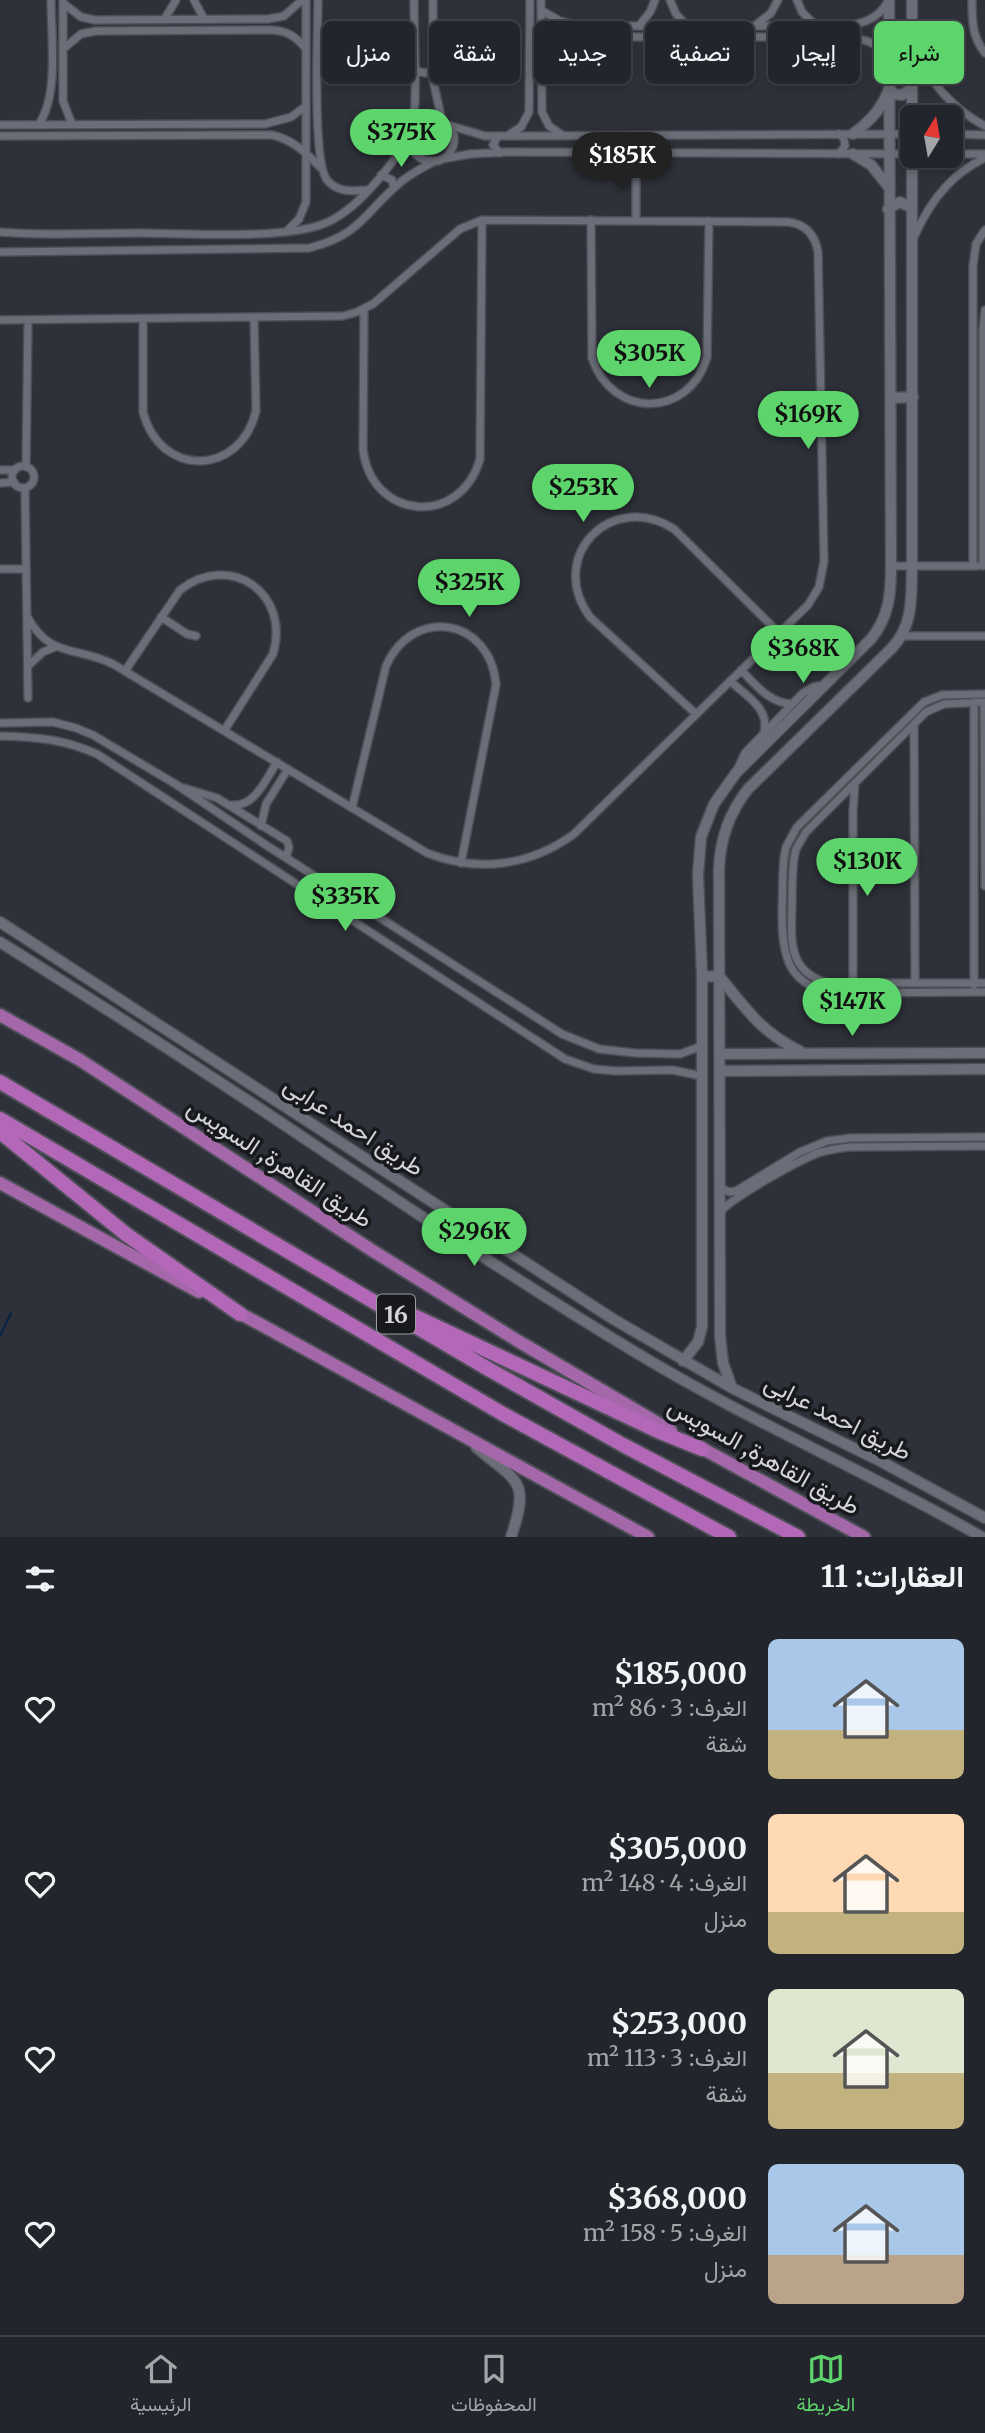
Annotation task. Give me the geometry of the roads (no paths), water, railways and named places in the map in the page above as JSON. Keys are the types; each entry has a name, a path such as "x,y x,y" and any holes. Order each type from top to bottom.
{"highway":[{"name":"طريق القاهرة, السويس","path":"0,1015 80,1060 354,1239 496,1327 702,1449 864,1537"},
{"name":"16","path":"0,1082 490,1370 612,1439 798,1537"},
{"name":"16","path":"0,1119 503,1414 729,1537"},
{"path":"0,1132 137,1242 240,1314"},
{"path":"0,1183 648,1537"},
{"path":"359,1292 702,1449"}],"street":[{"path":"39,124 48,109 51,92 51,0"},
{"path":"164,20 176,0"},
{"path":"194,0 204,19"},
{"path":"63,1 80,17 102,20 164,20 268,19 284,16 304,0"},
{"path":"286,232 299,219 306,202 304,0"},
{"path":"318,0 318,143 321,168"},
{"path":"414,0 414,21"},
{"path":"433,0 433,21"},
{"path":"507,136 521,127 529,112 530,0"},
{"path":"541,0 541,21"},
{"path":"639,26 655,0"},
{"path":"670,0 676,14 683,21"},
{"path":"754,26 771,13 778,0"},
{"path":"797,0 802,12 811,21"},
{"path":"860,24 876,17 888,0"},
{"path":"888,0 888,21"},
{"path":"912,0 912,21"},
{"path":"972,0 973,29 985,53"},
{"path":"63,1 63,92 65,109 72,124"},
{"path":"541,10 564,21"},
{"path":"268,19 274,24 269,30"},
{"path":"102,20 99,26 103,30"},
{"path":"631,26 645,26"},
{"path":"754,26 768,26"},
{"path":"63,49 81,34 103,30 269,30 293,36 306,49"},
{"path":"631,37 768,37"},
{"path":"414,84 411,143 416,155 428,161 470,154 500,153 900,155"},
{"path":"0,251 298,250 331,242 360,224 409,176 447,156 454,144 454,137 436,101 434,84"},
{"path":"541,84 545,120 563,136"},
{"path":"683,1361 694,1349 700,1335 702,1293 702,976 698,875 701,837 714,804 736,773 871,639 883,623 889,603 889,84"},
{"path":"912,84 912,105"},
{"path":"934,84 968,116 985,126"},
{"path":"889,89 902,95 912,88"},
{"path":"853,134 876,114 889,89"},
{"path":"51,92 58,96 63,92"},
{"path":"530,96 541,96"},
{"path":"0,125 272,123 291,117 306,106"},
{"path":"0,232 235,233 310,229 331,221 350,207 381,175 412,133 429,118 472,134 498,136 900,134"},
{"path":"272,123 276,129 272,135"},
{"path":"114,124 114,135"},
{"path":"839,134 844,139 845,146 839,154"},
{"path":"963,134 985,135"},
{"path":"0,136 272,135 291,141 306,153 321,168 328,181 340,190 368,189"},
{"path":"715,135 715,153"},
{"path":"498,136 493,145 500,153"},
{"path":"636,153 636,221"},
{"path":"853,154 876,170 888,187"},
{"path":"963,155 985,156"},
{"path":"912,241 931,204 944,188 985,156"},
{"path":"732,1388 721,1354 719,1292 720,857 725,828 738,801 902,636 908,623 912,566 912,168"},
{"path":"381,175 392,180 394,188"},
{"path":"888,209 900,202 912,208"},
{"path":"364,309 363,449 367,470 379,488 406,505 428,507 449,501 472,479 480,459 482,220"},
{"path":"0,320 336,317 364,309 460,229 482,220 793,223 807,229 814,237 817,247 824,568 821,580 812,599 779,633 574,834 532,857 485,865 461,863 427,853 125,671 100,658 55,647 39,633 27,616"},
{"path":"590,220 592,358 607,386 624,398 645,404 676,398 693,385 704,367 707,357 709,221"},
{"path":"974,566 973,267 976,244 985,230"},
{"path":"118,233 118,250"},
{"path":"235,233 235,250"},
{"path":"26,234 20,241 26,250"},
{"path":"891,566 984,566 985,310"},
{"path":"143,319 143,412 146,425 153,437 173,455 186,460 202,461 226,454 237,446 253,424 256,411 254,318"},
{"path":"26,467 28,320"},
{"path":"891,398 913,397"},
{"path":"0,470 26,467 32,470 33,482 25,488 19,487 12,476 15,470"},
{"path":"0,483 14,482"},
{"path":"25,488 28,698"},
{"path":"973,505 984,505"},
{"path":"696,715 584,609 576,589 576,568 582,548 595,532 624,517 645,517 665,523 674,528 779,633"},
{"path":"0,569 26,569"},
{"path":"125,671 180,590 200,578 212,575 247,581 272,607 277,630 273,654 224,731"},
{"path":"161,617 187,634 196,636"},
{"path":"352,808 391,654 408,636 430,627 467,633 485,650 491,660 496,685 461,863"},
{"path":"902,636 985,636"},
{"path":"28,666 37,656 55,647"},
{"path":"741,670 770,698 792,704"},
{"path":"730,681 760,708 766,720 763,733"},
{"path":"736,773 743,756 792,704 809,688 825,685"},
{"path":"985,694 925,702 797,827 786,847 783,869 782,943 789,965 806,983 828,992 985,992"},
{"path":"760,708 770,698"},
{"path":"974,879 985,882 985,702 943,699 914,724 806,832 796,849 793,869 792,942 797,961 809,975 827,983 985,983"},
{"path":"974,702 974,992"},
{"path":"806,704 821,716"},
{"path":"0,723 61,724 85,731 177,785 286,858 562,1034 599,1049 680,1054 702,1046"},
{"path":"914,724 915,983"},
{"path":"0,736 37,737 72,743 104,760 565,1059 594,1069 672,1070 702,1076"},
{"path":"104,760 108,744"},
{"path":"870,755 877,761"},
{"path":"229,804 241,806 253,797 277,762"},
{"path":"861,764 868,770"},
{"path":"261,826 266,804 288,769"},
{"path":"853,984 855,783"},
{"path":"177,785 208,794 229,804 287,841 289,847 286,858"},
{"path":"253,797 266,804"},
{"path":"838,800 845,803 853,813"},
{"path":"343,916 353,900"},
{"name":"طريق احمد عرابى","path":"0,922 545,1276 683,1361 985,1518"},
{"name":"طريق احمد عرابى","path":"0,942 147,1034 369,1183 624,1346 703,1392 982,1537"},
{"path":"702,976 720,977 760,1025 785,1044 803,1053"},
{"path":"651,1053 651,1070"},
{"path":"960,1053 960,1069"},
{"path":"720,1054 985,1053"},
{"path":"720,1071 985,1069"},
{"path":"720,1187 726,1191 736,1191 800,1152 827,1141 851,1138 985,1137"},
{"path":"720,1212 738,1197 820,1153 850,1147 985,1146"},
{"path":"536,1290 545,1276"},
{"path":"702,1293 719,1292"},
{"path":"468,1439 510,1473 517,1483 519,1506 511,1537"},
{"path":"935,1511 944,1495"}],"waterway":[{"path":"0,1336 11,1313"}]}
